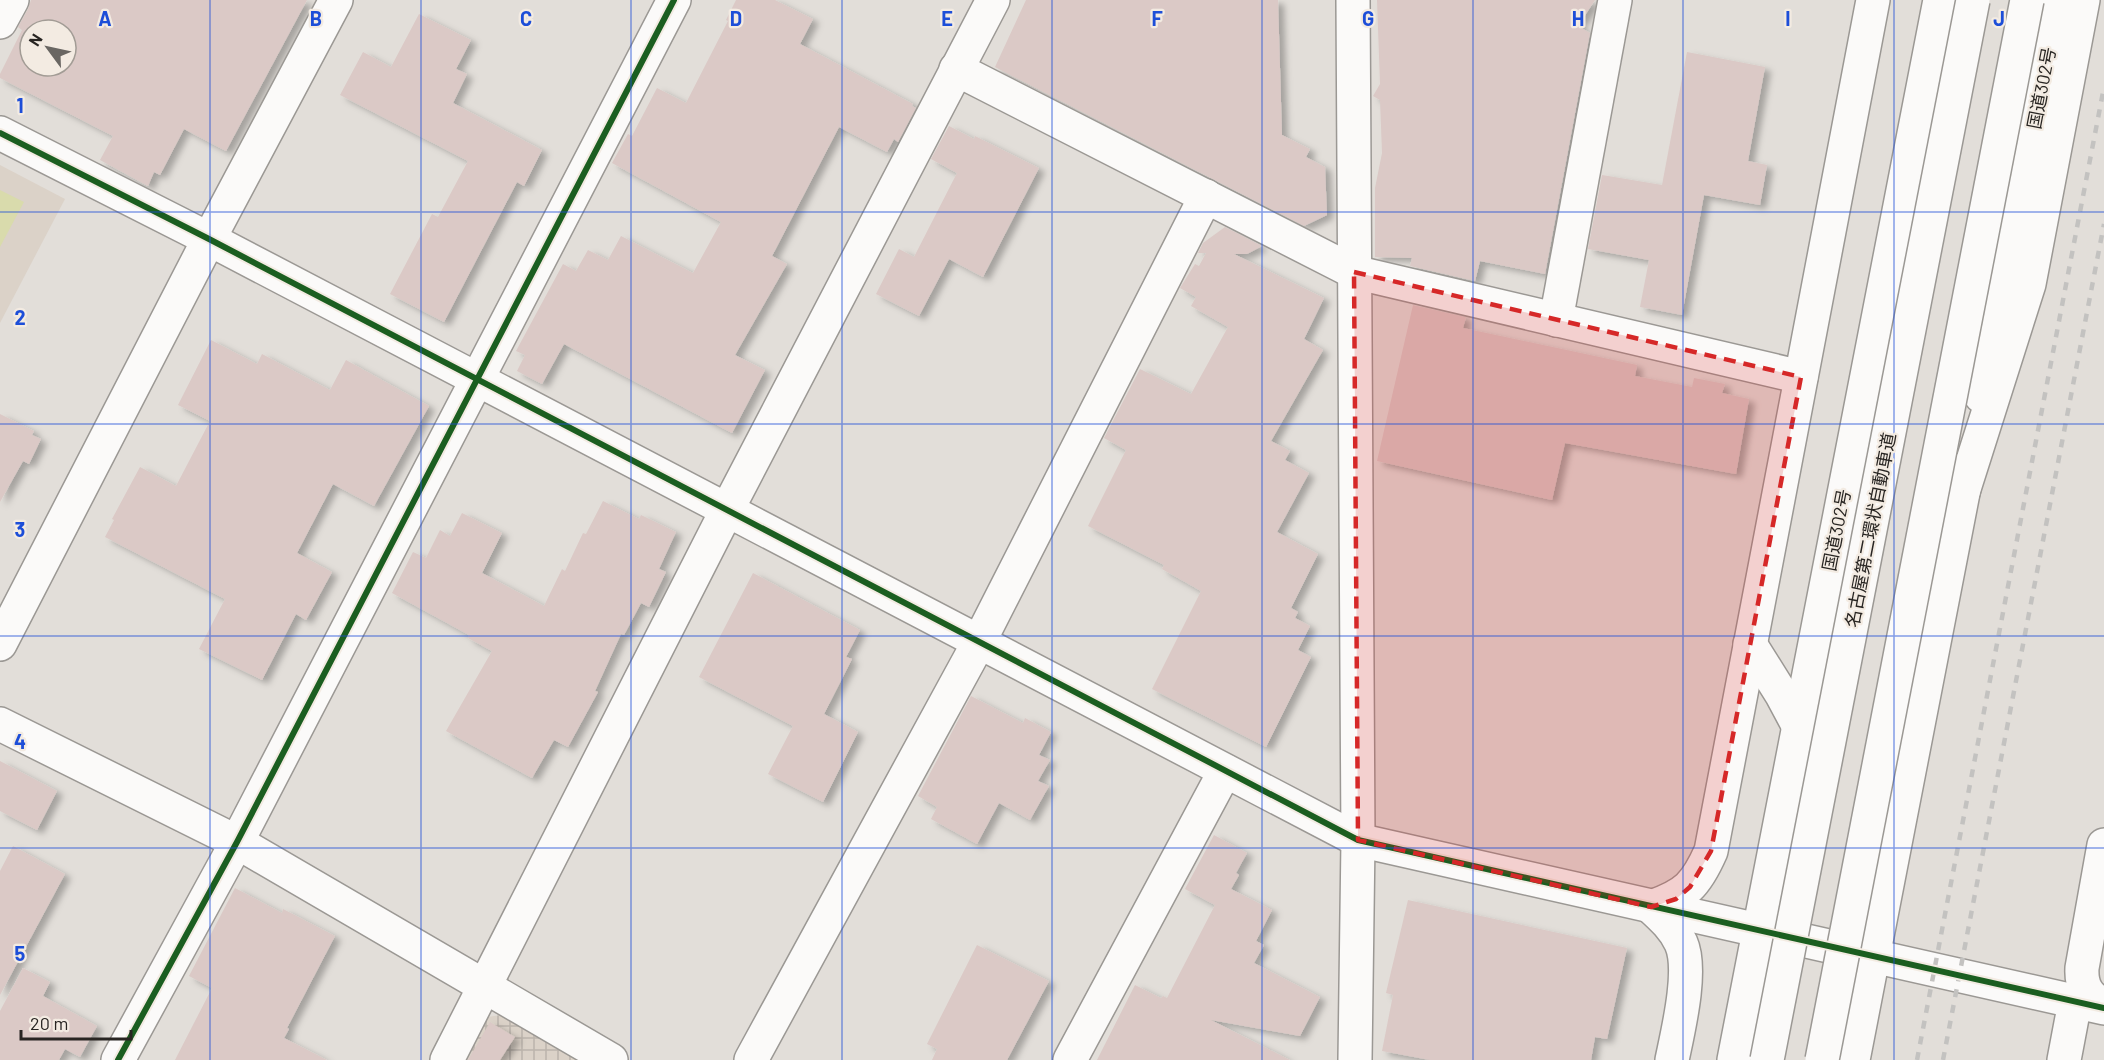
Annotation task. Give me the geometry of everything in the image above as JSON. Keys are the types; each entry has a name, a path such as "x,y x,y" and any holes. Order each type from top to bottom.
{"main road":[{"path":"0,22 12,0"},
{"path":"0,644 209,239 336,0"},
{"path":"118,1060 237,842 674,0"},
{"path":"447,1060 727,510 993,0"},
{"path":"1353,0 1358,840 1355,1060"},
{"path":"1556,320 1615,0"},
{"path":"1651,907 1676,899 1690,887 1701,872 1711,851 1873,0"},
{"name":"国道302号","path":"1734,1060 1940,0"},
{"name":"名古屋第二環状自動車道","path":"1767,1060 1973,0"},
{"path":"1822,1060 2027,0"},
{"name":"国道302号","path":"1853,1060 2058,0"},
{"path":"1962,495 2029,284 2083,0"},
{"path":"957,69 1354,272 1801,377"},
{"path":"0,133 209,239 1358,840 2094,1005"},
{"path":"751,1060 979,642 1206,196"},
{"path":"1750,644 1798,725"},
{"path":"0,724 237,842 611,1060"},
{"path":"1070,1060 1225,771"},
{"path":"2094,1005 2081,982 2104,844"},
{"path":"1651,907 1670,924 1682,945 1686,967 1672,1060"},
{"path":"2064,1060 2094,1005"}],"highlighted area":[{"path":"1354,272 1801,377 1711,851 1690,887 1676,899 1651,907 1358,840"}],"shaded area":[{"path":"0,165 65,199 0,323"},
{"path":"506,1014 579,1060 455,1060 476,1019"}],"green space":[{"path":"0,190 24,202 0,247"}],"building":[{"path":"31,0 307,0 226,151 184,129 160,175 154,172 148,186 100,160 113,136 0,78 18,38 18,78 78,78 78,18 23,18"},
{"path":"736,0 775,0 813,19 800,44 913,104 912,106 916,108 898,142 894,139 887,152 839,127 772,256 787,264 735,355 765,370 732,433 564,344 542,384 517,371 525,355 516,351 563,264 576,271 588,250 608,260 621,236 693,273 721,222 612,163 628,134 632,136 657,88 686,103 728,21 726,20"},
{"path":"1026,0 1278,0 1282,135 1310,149 1306,157 1325,167 1327,215 1304,226 995,67"},
{"path":"1377,0 1595,0 1578,26 1590,33 1545,274 1480,261 1475,281 1410,266 1412,258 1375,257 1375,188 1382,153 1380,100 1373,96 1380,84"},
{"path":"419,14 471,40 456,69 467,74 453,103 542,150 524,186 517,182 444,322 390,294 432,214 438,217 468,161 340,95 363,52 391,67"},
{"path":"1687,52 1765,67 1748,161 1767,165 1760,205 1704,195 1682,315 1640,307 1649,260 1588,249 1602,175 1662,185"},
{"path":"949,126 974,139 975,136 1039,168 983,277 949,259 919,316 876,294 899,249 914,257 957,173 931,159"},
{"path":"1225,227 1262,246 1247,254 1234,254 1324,298 1304,339 1323,350 1271,441 1290,451 1285,460 1309,473 1277,532 1318,554 1291,608 1298,612 1295,618 1310,626 1298,650 1311,657 1266,747 1152,689 1201,591 1162,569 1164,565 1088,526 1126,450 1104,438 1140,369 1191,394 1228,327 1191,306 1196,297 1180,288 1195,264 1199,266 1206,253 1198,253 1203,243"},
{"path":"1413,305 1466,317 1463,328 1637,365 1635,376 1692,387 1694,378 1725,384 1722,393 1749,399 1736,474 1565,443 1552,500 1377,461"},
{"path":"211,340 257,364 262,354 330,390 346,360 429,406 374,506 333,484 297,553 332,572 306,620 296,614 262,680 199,649 225,599 105,537 140,467 176,486 210,421 178,405"},
{"path":"0,414 34,431 32,435 41,439 29,464 23,461 0,502"},
{"path":"603,501 639,519 641,515 676,532 659,569 666,572 649,607 641,603 624,635 621,634 595,691 598,692 568,747 554,740 532,778 446,731 492,651 468,638 469,635 392,593 413,552 426,558 440,530 450,536 462,513 502,533 482,573 544,606 562,569 565,571 583,533 586,534"},
{"path":"753,573 860,630 846,657 852,659 824,714 858,732 823,802 768,774 793,726 699,677"},
{"path":"971,696 1023,723 1025,718 1051,732 1039,755 1050,760 1038,781 1049,786 1030,820 999,803 977,844 931,819 937,807 918,796"},
{"path":"0,761 57,791 37,830 0,811"},
{"path":"1214,835 1247,853 1236,873 1239,875 1231,889 1272,910 1256,941 1264,945 1254,963 1320,997 1300,1036 1211,1020 1290,1060 1097,1060 1135,985 1161,998 1163,996 1167,998 1215,905 1185,889"},
{"path":"13,846 65,874 0,995 0,871"},
{"path":"235,888 282,913 283,909 335,936 284,1038 327,1060 175,1060 212,988 189,976"},
{"path":"1408,900 1627,948 1607,1039 1595,1037 1591,1060 1430,1060 1382,1051 1393,995 1386,993"},
{"path":"977,945 1049,981 1007,1060 932,1060 937,1049 927,1044"},
{"path":"23,968 50,982 43,996 97,1026 80,1057 65,1049 59,1060 0,1060 0,1011"},
{"path":"490,1022 515,1037 500,1060 468,1060"}],"railway":[{"path":"1917,1060 2104,87"},
{"path":"1943,1060 2104,224"}],"cycle path":[{"path":"118,1060 237,842 674,0"},
{"path":"0,133 209,239 1358,840 2104,1008"}]}
